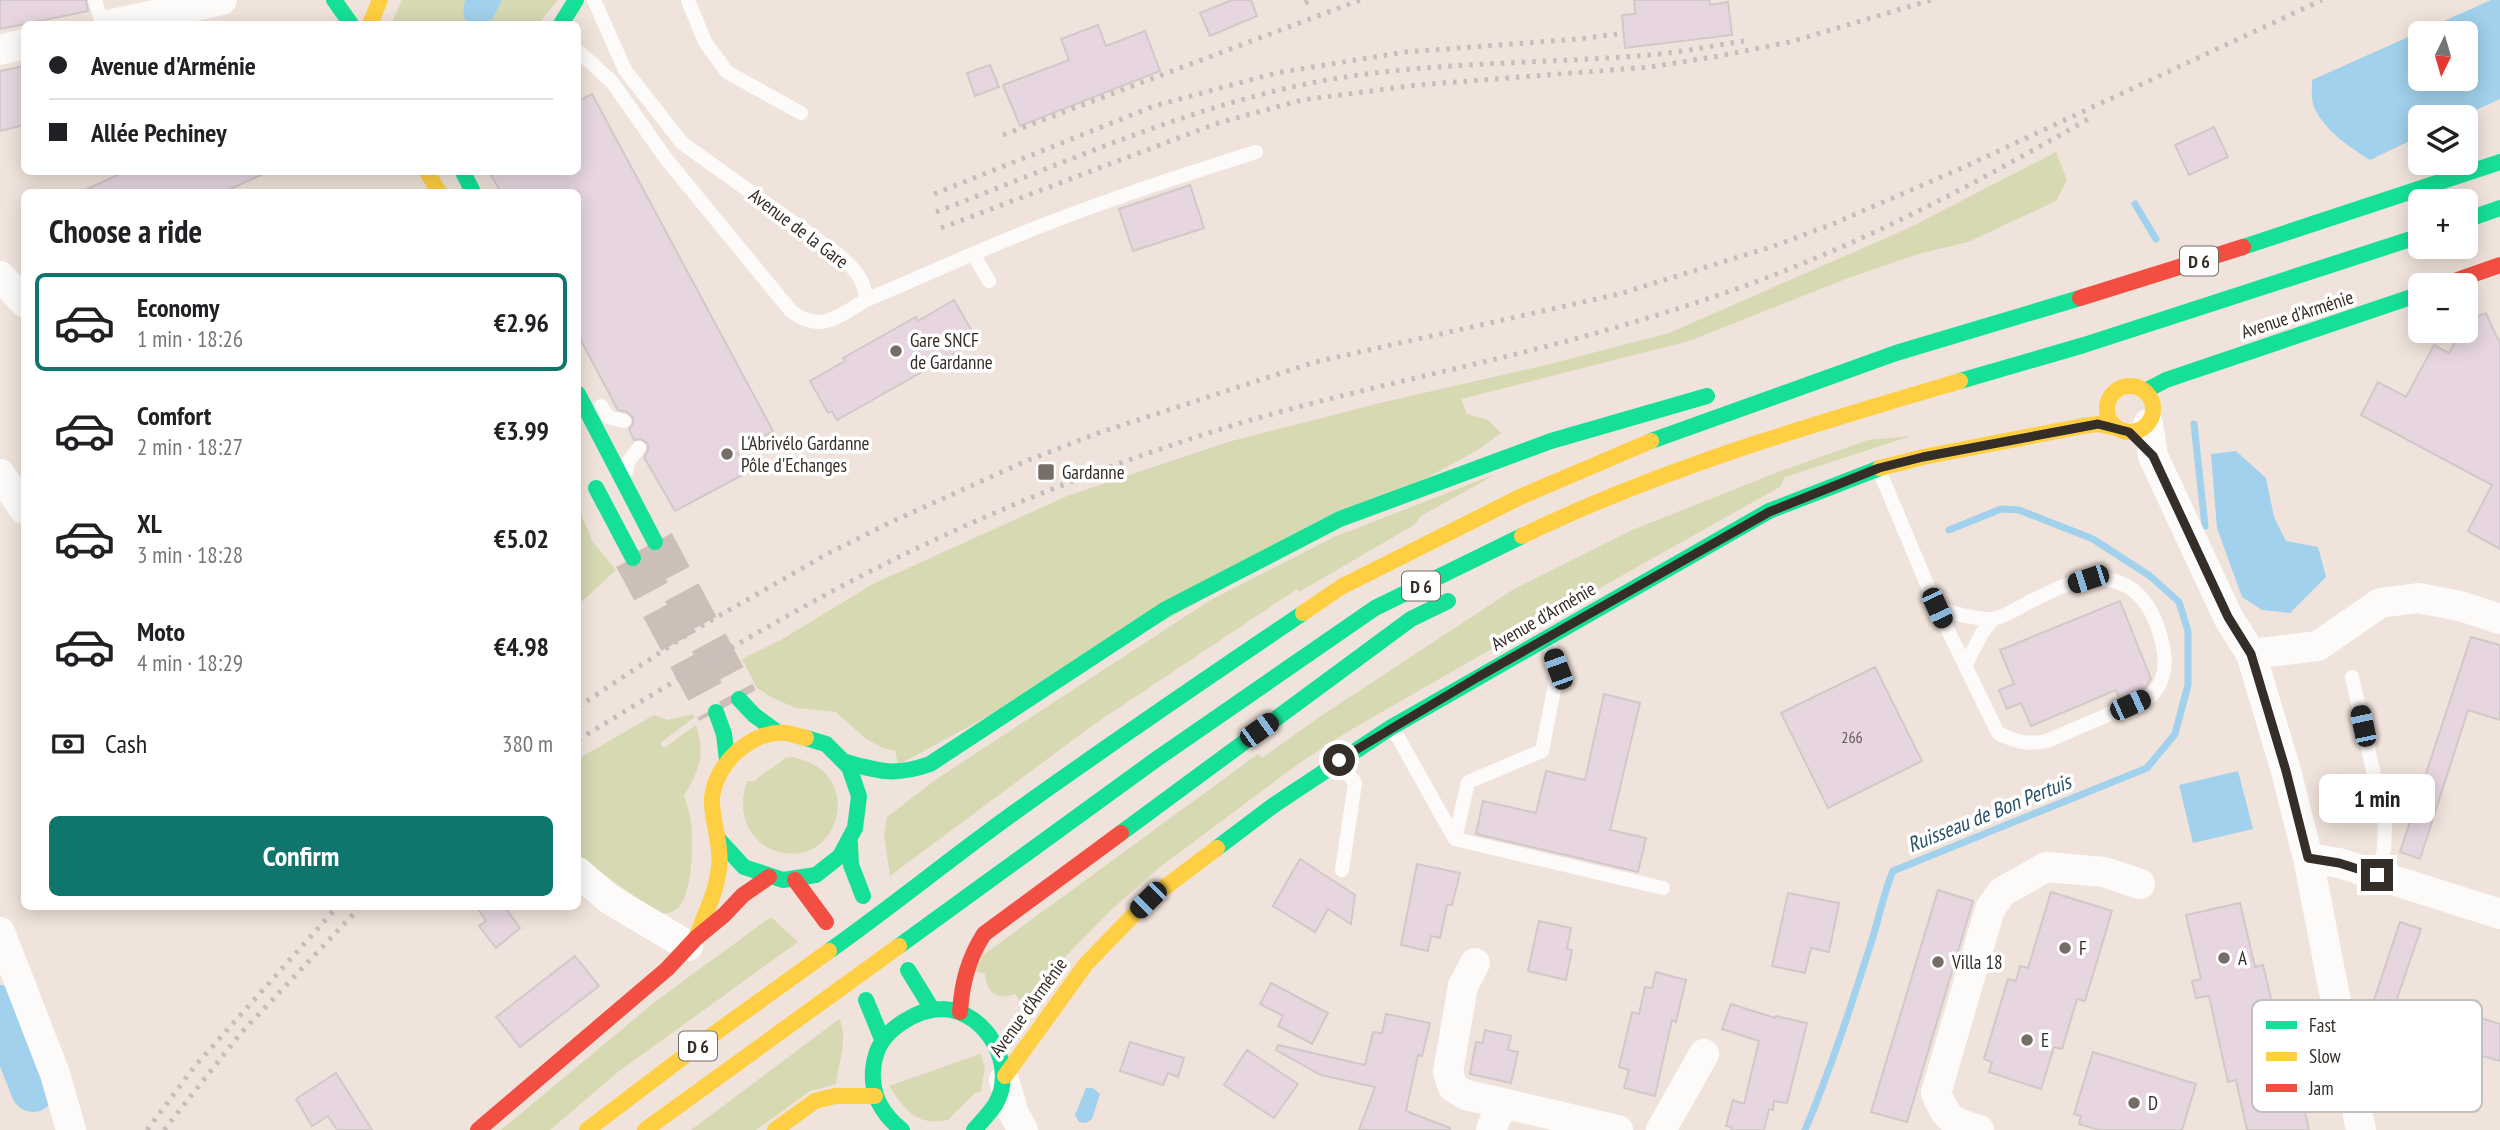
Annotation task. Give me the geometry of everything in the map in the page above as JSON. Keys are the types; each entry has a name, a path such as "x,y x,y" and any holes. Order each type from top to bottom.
{"main road":[{"path":"334,0 349,21"},
{"path":"371,21 380,0"},
{"path":"563,21 576,0"},
{"name":"D 6","path":"587,1130 711,1036 902,899 1003,821 1341,587 1520,497 1645,443 1752,403 1896,353 2134,282 2500,162"},
{"path":"2478,216 2500,208"},
{"name":"D 6","path":"645,1130 1157,758 1375,608 1582,507 1681,469 1809,425 1991,373 2408,240"},
{"path":"2477,273 2500,265"},
{"name":"Avenue d'Arménie","path":"2145,391 2155,383 2408,298"},
{"path":"1804,370 1896,353"},
{"path":"1823,439 1991,373"},
{"name":"Avenue d'Arménie","path":"975,1130 996,1108 1004,1078 1086,964 1148,900 1274,805 1390,728 1769,512 1879,468 1923,457 2082,426 2137,424 2187,374"},
{"path":"2132,386 2145,391 2150,397 2137,424 2108,415 2109,401 2118,390 2132,386"},
{"path":"846,762 890,775 907,773 930,764 1166,609 1340,519 1551,441 1725,391"},
{"path":"581,400 655,542"},
{"name":"Avenue d'Arménie","path":"2082,426 2107,408"},
{"path":"590,476 633,558"},
{"path":"960,1012 963,976 972,950 984,934 1410,619 1458,596"},
{"path":"739,699 754,715 777,732"},
{"path":"716,712 724,734 727,761"},
{"path":"692,942 720,863 719,840 712,820 712,799 717,779 727,761 750,741 777,732 803,734 827,744 846,762 858,788 860,817 850,844 836,862 817,874 795,880 774,880 742,866 719,840"},
{"path":"850,844 851,865 863,896"},
{"path":"478,1130 667,969 743,895 769,877"},
{"path":"795,880 826,922"},
{"name":"Avenue d'Arménie","path":"1045,995 1086,964"},
{"path":"908,970 932,1009"},
{"path":"866,1000 882,1039"},
{"path":"889,1119 871,1076 873,1057 882,1039 904,1018 932,1009 960,1012 985,1021 1002,1056 1004,1078"},
{"path":"775,1130 815,1101 835,1096 889,1119"}],"street":[{"path":"127,21 222,0"},
{"path":"0,50 21,45"},
{"path":"0,275 21,299"},
{"path":"2137,424 2228,617 2251,654 2286,771 2308,858 2336,1000"},
{"path":"0,474 21,505"},
{"path":"2251,654 2318,646 2380,603 2418,598 2460,606 2500,619"},
{"path":"2308,858 2339,863 2500,914"},
{"path":"1979,1130 1958,1124 1944,1114 1936,1093 1990,909 2002,892 2046,867 2104,872 2140,884"},
{"path":"581,875 609,899 692,942"},
{"path":"0,932 55,1074 71,1130"},
{"path":"1475,963 1463,986 1448,1072 1453,1087 1496,1117 1618,1130"},
{"path":"1661,1130 1704,1054"},
{"path":"1004,1078 1014,1114 1023,1130"},
{"path":"2357,1112 2361,1130"}],"lane":[{"path":"94,0 101,21"},
{"name":"Avenue de la Gare","path":"594,0 625,70 682,143 840,256 858,273 866,286 866,300"},
{"path":"688,0 705,42 727,72 802,113"},
{"path":"581,54 612,82 667,160 791,311 808,322 830,320 866,300 1098,204 1256,152"},
{"path":"973,254 989,281"},
{"path":"581,382 590,387 608,417 624,421"},
{"path":"624,484 628,462 639,448"},
{"path":"1879,468 1937,608 1965,666 1998,733 2014,741 2029,744 2047,741 2151,696 2160,687 2165,654 2160,632 2146,600 2129,587 2112,581 2088,579 2061,588 1992,620 1965,666"},
{"path":"1937,608 1992,620"},
{"path":"1455,839 1468,782 1542,751 1558,669 1552,651 1544,639"},
{"path":"2352,677 2385,824 2384,849 2377,875"},
{"path":"1390,728 1399,739 1455,839 1663,888"},
{"path":"1339,760 1355,783 1342,870"}],"green space":[{"path":"402,0 465,0 463,9 467,21 392,21"},
{"path":"502,0 558,0 540,21 489,21 492,20"},
{"path":"2056,152 2067,180 2056,201 1968,242 1918,254 1851,277 1689,341 1461,399 1467,414 1488,420 1501,433 1478,450 898,765 895,750 885,749 866,739 836,712 796,708 757,688 742,659 779,641 873,584 1067,496 1228,442 1669,333 1909,228"},
{"path":"1911,436 1785,477 1780,487 1347,732 1301,762 1160,867 1111,910 1021,1002 1015,994 1003,996 994,993 988,986 985,974 975,971 982,956 1258,754 1262,758 1514,589 1632,530 1778,472 1868,440"},
{"path":"1496,474 1421,516 1414,525 1299,592 1297,589 1093,725 890,876 884,835 887,817 938,778 1209,601 1334,537"},
{"path":"581,514 593,542 616,570 581,602"},
{"path":"693,714 695,717 660,743 664,748 696,725 701,754 694,778 684,796 690,814 692,837 687,891 678,908 669,913 658,913 581,858 581,757 654,715 668,720"},
{"path":"793,757 814,765 825,773 836,792 838,804 834,824 823,841 808,851 790,854 773,850 758,841 747,826 743,806 747,781 755,781 785,758"},
{"path":"771,917 798,942 618,1072 550,1130 501,1130 656,1001"},
{"path":"839,1019 843,1042 836,1084 810,1091 756,1130 691,1130"},
{"path":"980,1054 985,1067 981,1092 975,1093 949,1120 920,1119 907,1110 889,1086"}],"water":[{"path":"465,0 502,0 492,20 489,21 465,20"},
{"path":"2491,0 2500,0 2500,99 2478,109 2478,105 2408,105 2408,142 2370,160 2346,144 2324,124 2313,104 2312,80 2408,37 2408,91 2478,91 2478,21 2444,21"},
{"path":"2236,451 2266,478 2274,517 2286,541 2318,547 2326,577 2290,613 2262,610 2242,597 2217,528 2211,454"},
{"path":"2238,771 2253,829 2193,843 2179,785"},
{"path":"1086,1088 1093,1088 1100,1094 1092,1119 1086,1123 1079,1122 1075,1115"}],"building":[{"path":"0,0 86,0 88,11 39,21 21,21 21,25 0,29"},
{"path":"1232,0 1251,0 1257,16 1210,36 1200,13"},
{"path":"1634,0 1709,0 1710,5 1728,2 1732,35 1625,48 1622,15 1635,14"},
{"path":"1098,25 1106,46 1145,31 1160,71 1020,126 1003,85 1069,60 1061,39"},
{"path":"990,65 999,87 975,96 967,73"},
{"path":"21,67 21,126 0,131 0,71"},
{"path":"592,94 773,431 737,453 748,472 675,511 644,457 648,444 641,439 634,440 629,429 633,418 627,412 618,410 581,341 581,189 499,189 491,175 581,175 581,100"},
{"path":"2214,127 2228,157 2189,175 2175,145"},
{"path":"118,175 261,175 230,189 87,189"},
{"path":"1190,185 1204,228 1133,251 1119,209"},
{"name":"Gare SNCF de Gardanne","path":"954,300 972,331 968,334 973,343 837,420 832,411 828,413 810,381 845,361 843,358 916,317 918,321"},
{"path":"2486,313 2500,340 2500,549 2468,531 2492,485 2361,415 2378,382 2406,397 2434,345 2449,353 2454,343 2478,343 2478,316"},
{"path":"2120,601 2151,679 2145,688 2119,699 2116,690 2031,726 2021,703 2007,709 1999,690 2014,684 2000,650"},
{"path":"2471,637 2500,645 2500,720 2468,710 2420,859 2400,852"},
{"path":"1875,667 1922,761 1828,808 1781,713"},
{"path":"1604,694 1640,703 1610,830 1646,838 1638,872 1476,834 1483,801 1536,813 1546,771 1585,780"},
{"path":"1300,859 1355,895 1351,924 1328,909 1315,932 1273,906"},
{"path":"1417,864 1460,873 1452,905 1447,905 1440,938 1431,936 1428,951 1401,945"},
{"path":"1938,890 1973,901 1907,1122 1871,1112"},
{"path":"2051,892 2112,911 2085,1001 2077,999 2062,1049 2054,1047 2041,1089 1989,1072 1992,1062 1984,1059 2008,979 2016,981 2020,966 2028,968"},
{"path":"1788,893 1839,903 1829,952 1811,948 1805,973 1772,966"},
{"path":"2240,903 2255,967 2263,965 2271,1000 2252,1000 2252,1112 2305,1112 2309,1130 2247,1130 2236,1080 2228,1082 2209,996 2196,998 2192,981 2201,979 2186,915"},
{"path":"479,910 507,910 520,928 496,948 479,926 486,921"},
{"path":"1539,921 1571,928 1567,949 1572,950 1566,980 1528,971"},
{"path":"2400,922 2421,929 2396,1000 2374,1000"},
{"path":"575,956 599,986 520,1047 496,1017"},
{"path":"1656,972 1686,980 1676,1022 1672,1020 1655,1096 1624,1088 1629,1070 1619,1067 1632,1012 1639,1014 1645,987 1652,988"},
{"path":"1271,983 1328,1013 1312,1044 1278,1026 1283,1016 1260,1004"},
{"path":"1731,1004 1775,1018 1776,1016 1807,1023 1787,1103 1774,1101 1773,1110 1769,1109 1764,1130 1731,1130 1732,1127 1726,1126 1733,1100 1744,1104 1759,1041 1722,1029"},
{"path":"1386,1014 1430,1023 1422,1056 1418,1055 1406,1111 1450,1130 1359,1130 1375,1087 1321,1075 1276,1050 1278,1045 1365,1065 1373,1032 1382,1033"},
{"path":"2482,1018 2500,1024 2500,1061 2482,1056"},
{"path":"1485,1030 1511,1036 1508,1050 1518,1052 1511,1083 1470,1074 1476,1042 1483,1043"},
{"path":"1130,1042 1184,1058 1178,1077 1168,1073 1163,1085 1120,1071"},
{"path":"1247,1050 1298,1084 1274,1118 1224,1085"},
{"name":"D","path":"2093,1052 2196,1084 2182,1130 2099,1130 2079,1124 2081,1116 2074,1114"},
{"path":"336,1073 372,1130 337,1130 328,1116 312,1126 296,1099"}],"waterway":[{"name":"Ruisseau de Bon Pertuis","path":"2135,204 2156,239"},
{"name":"Ruisseau de Bon Pertuis","path":"2194,424 2205,526"},
{"name":"Ruisseau de Bon Pertuis","path":"1805,1130 1840,1037 1893,871 2147,768 2175,734 2188,685 2188,631 2179,602 2150,576 2093,539 2019,510 2001,509 1949,530"},
{"path":"0,1007 33,1090"}],"tunnel":[{"path":"655,542 739,699"},
{"path":"633,558 716,712"}],"railway":[{"path":"1305,3 1311,0"},
{"path":"1003,135 1360,0"},
{"path":"941,228 1218,123 1302,100 1417,85 1650,67 1790,42 1931,0"},
{"path":"581,705 691,632 827,554 1026,461 1101,432 1315,362 1619,294 1774,246 1835,223 1962,168 2322,0"},
{"path":"934,194 1154,106 1276,73 1405,52 1624,33"},
{"path":"936,212 1165,124 1212,108 1306,84 1350,76 1438,67 1660,54 1744,41"},
{"path":"581,738 708,661 842,586 925,544 1010,506 1140,456 1236,424 1607,330 1736,289 1883,228 2090,118"},
{"path":"147,1130 195,1066 334,910"},
{"path":"164,1130 240,1034 357,910"}],"traffic: fast":[{"path":"334,0 349,21"},
{"path":"563,21 576,0"},
{"path":"2243,247 2500,162"},
{"path":"464,175 472,189"},
{"path":"2478,216 2500,208"},
{"path":"1960,381 2084,345 2408,240"},
{"path":"1651,441 1896,353 2080,298"},
{"path":"2145,391 2166,380 2408,298"},
{"path":"846,762 888,771 907,770 930,764 1166,609 1340,519 1551,441 1707,396"},
{"path":"581,400 655,542"},
{"path":"1217,848 1274,805 1390,728 1769,511 1880,468"},
{"path":"596,488 633,558"},
{"path":"899,946 1158,758 1375,608 1522,536"},
{"path":"1121,833 1411,619 1448,601"},
{"path":"829,951 982,836 1303,613"},
{"path":"739,699 754,715 777,732"},
{"path":"716,712 724,734 727,760"},
{"path":"719,840 744,867 783,880 816,875 840,856 855,828 859,796 849,767 826,744 806,738"},
{"path":"850,844 851,865 863,896"},
{"path":"908,970 932,1009"},
{"path":"866,1000 882,1039"},
{"path":"902,1130 889,1118 876,1096 873,1070 878,1048 891,1031 903,1022 922,1012 943,1009 959,1012 985,1030 1000,1058 1003,1074 1001,1090 995,1105 974,1130"}],"traffic: slow":[{"path":"371,21 380,0"},
{"path":"429,175 437,189"},
{"path":"1522,536 1629,489 1683,469 1793,431 1960,381"},
{"path":"2130,386 2146,393 2153,409 2146,425 2130,432 2114,425 2107,409 2114,393 2130,386"},
{"path":"1880,468 2083,426 2098,424 2116,428"},
{"path":"1303,613 1341,587 1520,497 1651,441"},
{"path":"696,938 718,876 720,858 712,798 720,773 737,752 760,737 786,733 806,738"},
{"path":"1005,1076 1086,964 1148,900 1217,848"},
{"path":"645,1130 899,946"},
{"path":"587,1130 829,951"},
{"path":"775,1130 815,1101 835,1096 875,1096"}],"traffic: jam":[{"path":"2080,298 2243,247"},
{"path":"2477,273 2500,265"},
{"path":"960,1012 967,972 984,934 1121,833"},
{"path":"478,1130 667,969 743,895 769,877"},
{"path":"795,880 826,922"}],"place":[{"name":"Gare SNCF de Gardanne","path":"896,351"},
{"name":"L'Abrivélo Gardanne Pôle d'Echanges","path":"727,454"},
{"name":"Gardanne","path":"1046,472"},
{"name":"F","path":"2065,948"},
{"name":"A","path":"2224,958"},
{"name":"Villa 18","path":"1938,962"},
{"name":"E","path":"2027,1040"},
{"name":"D","path":"2134,1103"}],"route":[{"path":"1339,760 1478,677 1769,512 1879,468 1923,457 2098,424 2129,432 2153,456 2228,617 2251,654 2286,771 2308,858 2339,863 2377,875"}]}
